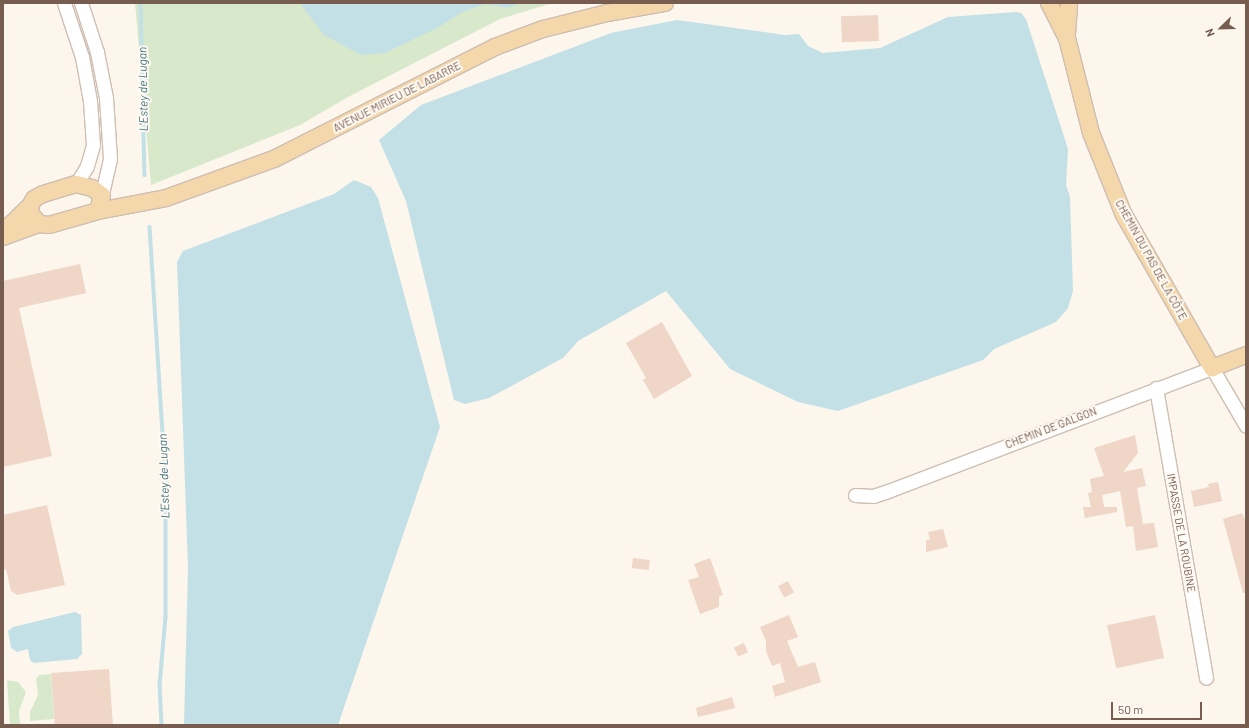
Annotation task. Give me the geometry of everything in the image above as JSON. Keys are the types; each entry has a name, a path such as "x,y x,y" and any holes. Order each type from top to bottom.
{"main road":[{"name":"AVENUE MIRIEU DE LABARRE","path":"3,237 39,224 48,225 98,211 135,206 166,198 274,159 495,47 543,29 607,13 665,3"},
{"name":"CHEMIN DU PAS DE LA CÔTE","path":"1049,3 1068,38"},
{"name":"CHEMIN DU PAS DE LA CÔTE","path":"1068,3 1068,38 1087,119 1108,179 1124,215 1212,368"},
{"path":"3,232 30,206 34,199 43,194 76,184 92,188 102,195 135,206"},
{"path":"98,211 102,195"},
{"path":"30,206 31,214 39,224"},
{"name":"CHEMIN DE GALGON","path":"1212,368 1246,355"}],"street":[{"path":"64,3 70,16 87,78 93,145 88,166 76,184"},
{"path":"70,16 83,7 97,52 106,98 110,159 102,195"},
{"name":"CHEMIN DE GALGON","path":"855,495 873,496 888,491 1212,368"},
{"name":"CHEMIN DU PAS DE LA CÔTE","path":"1212,368 1246,426"},
{"name":"IMPASSE DE LA ROUBINE","path":"1156,388 1206,678"}],"green space":[{"path":"135,3 553,3 500,19 348,97 300,125 151,185"},
{"path":"51,674 54,719 30,721 30,712 38,695 36,679 39,675"},
{"path":"7,680 18,682 26,692 19,711 20,725 10,725"}],"water":[{"path":"300,3 521,3 507,8 486,4 462,12 439,27 385,53 361,55 324,35"},
{"path":"1016,12 1021,13 1026,19 1068,149 1066,185 1070,197 1073,291 1068,308 1056,322 994,349 983,360 838,411 798,402 730,369 666,291 578,341 563,358 489,398 465,404 454,400 406,201 379,140 421,105 611,33 677,20 785,35 799,34 808,46 823,53 880,48 948,17"},
{"path":"354,180 371,187 378,198 440,427 338,725 184,725 188,567 177,262 183,251 334,194"},
{"path":"75,612 81,615 82,654 77,659 34,663 30,660 28,649 17,652 11,648 8,631 13,627"}],"building":[{"path":"878,15 879,41 842,42 841,16"},
{"path":"80,264 86,293 19,308 52,456 3,467 3,281"},
{"path":"662,322 692,376 654,399 643,380 646,378 626,343"},
{"path":"1135,435 1138,453 1123,472 1142,468 1146,486 1137,488 1143,524 1154,523 1158,547 1136,551 1133,526 1126,527 1120,491 1102,495 1104,507 1117,507 1117,512 1085,518 1083,507 1091,507 1088,493 1092,492 1090,479 1104,476 1094,448"},
{"path":"1218,482 1222,501 1194,507 1191,491 1209,487 1208,484"},
{"path":"47,505 65,585 17,595 11,591 6,569 3,570 3,515"},
{"path":"1242,513 1246,521 1246,593 1243,593 1223,519"},
{"path":"943,529 948,547 926,552 926,540 930,540 928,532"},
{"path":"633,558 650,560 649,570 632,568"},
{"path":"710,558 723,595 719,596 719,607 700,614 688,580 699,577 694,564"},
{"path":"788,581 794,593 784,598 778,586"},
{"path":"789,615 798,637 787,641 798,667 815,662 821,682 775,697 772,686 785,682 780,663 772,666 766,651 766,641 760,627"},
{"path":"1155,615 1164,658 1116,668 1107,625"},
{"path":"744,643 748,652 738,657 734,647"},
{"path":"109,669 113,725 55,725 51,673"},
{"path":"732,697 735,708 698,717 696,708"}],"waterway":[{"name":"L'Estey de Lugan","path":"141,3 145,175"},
{"name":"L'Estey de Lugan","path":"150,227 166,480 166,617 160,685 162,725"}]}
